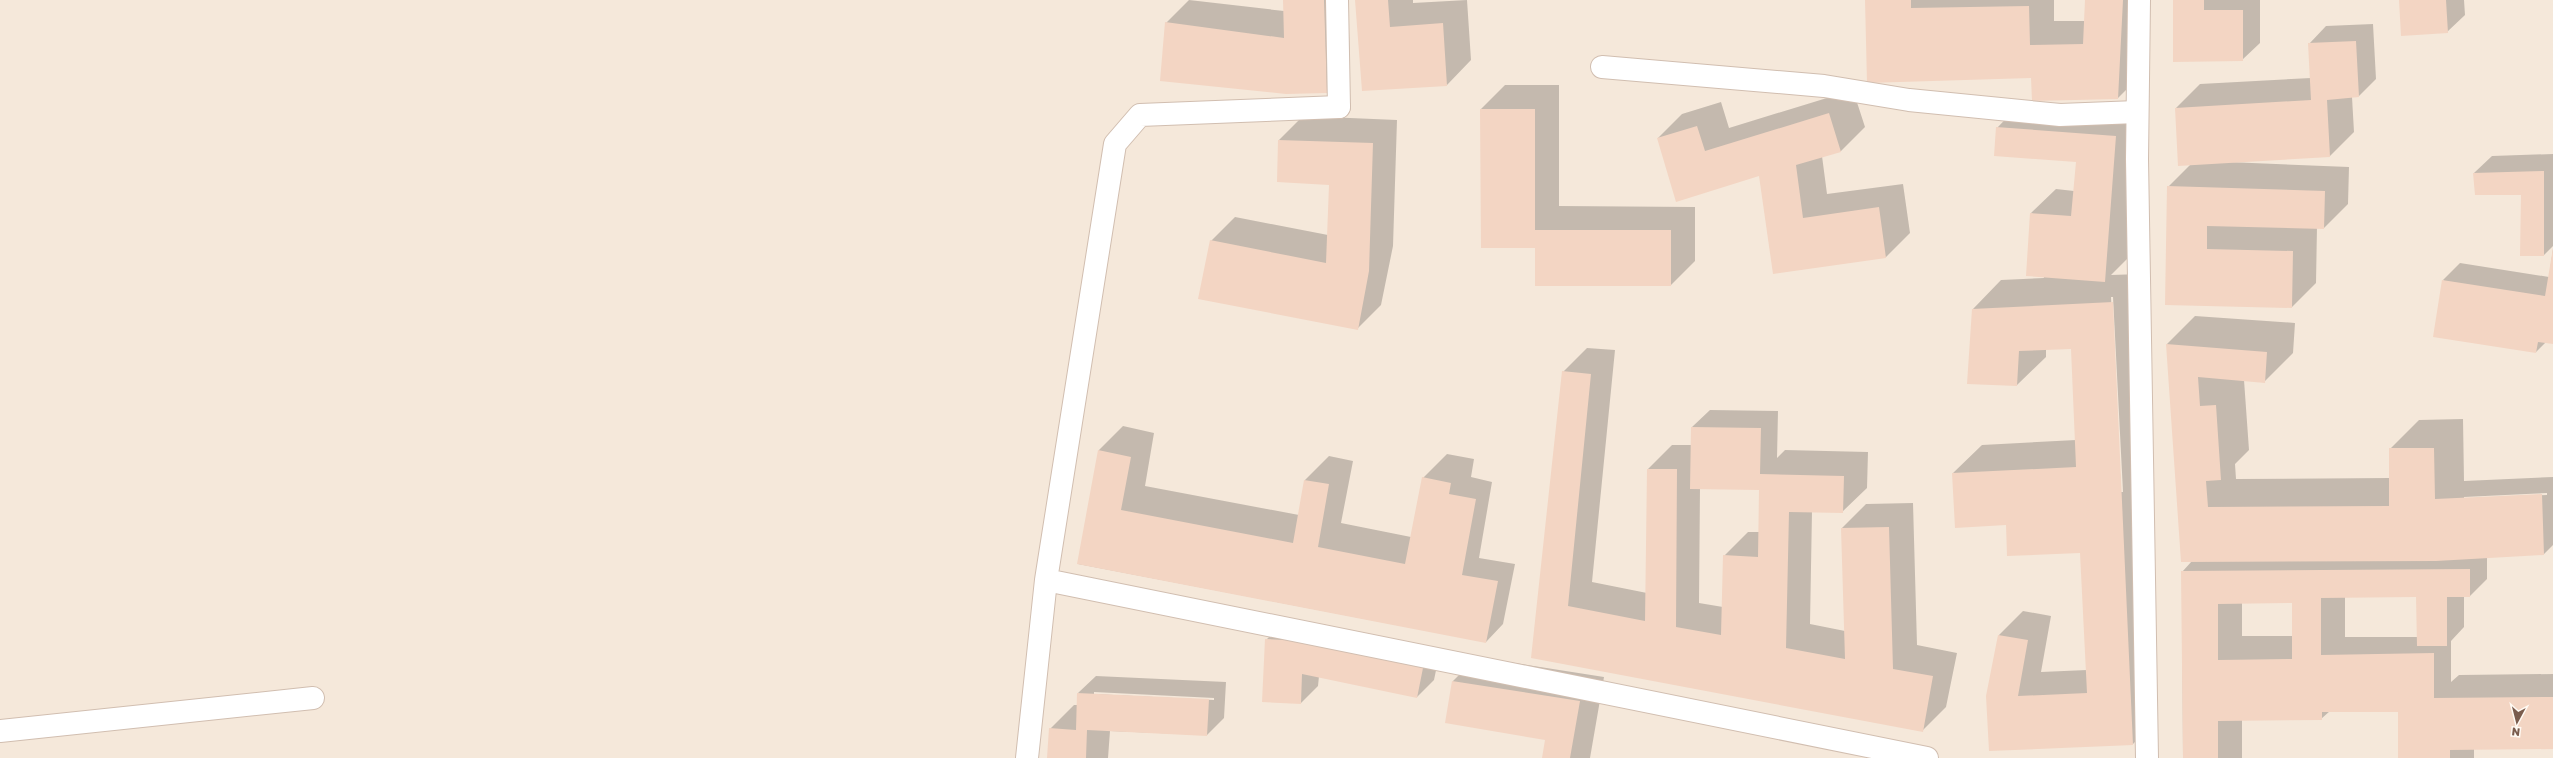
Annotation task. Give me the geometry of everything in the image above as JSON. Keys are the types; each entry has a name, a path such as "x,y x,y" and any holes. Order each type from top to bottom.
{"street":[{"path":"1027,758 1046,580 1115,144 1140,114 1339,107 1336,0"},
{"path":"2138,0 2137,112 2147,758"},
{"path":"1602,67 1824,86 1909,100 2060,115 2137,112"},
{"path":"1046,580 1927,758"},
{"path":"0,731 313,698"}],"shaded area":[{"path":"0,0 2553,0 2553,758 0,758"}],"building":[{"path":"1283,0 1324,0 1327,93 1286,94 1160,81 1165,22 1284,38"},
{"path":"1355,0 1388,0 1390,27 1443,23 1447,86 1362,91"},
{"path":"1865,0 1911,0 1911,8 2029,6 2030,45 2083,44 2085,0 2123,0 2118,99 2032,101 2031,78 1867,83"},
{"path":"2173,0 2204,0 2204,10 2243,10 2243,61 2173,62"},
{"path":"2399,0 2446,0 2448,33 2401,36"},
{"path":"2356,41 2359,97 2327,100 2330,157 2178,166 2175,108 2311,100 2308,43"},
{"path":"1480,109 1535,109 1535,230 1671,230 1671,286 1535,286 1535,248 1481,248"},
{"path":"1829,113 1841,152 1796,165 1803,218 1879,207 1886,258 1773,274 1759,176 1676,202 1657,138 1697,126 1705,151"},
{"path":"1996,127 2116,136 2105,282 2026,276 2030,213 2071,216 2076,162 1994,156"},
{"path":"1278,140 1373,143 1369,271 1358,330 1198,299 1210,240 1326,263 1329,185 1277,182"},
{"path":"2544,171 2544,256 2520,256 2521,195 2475,195 2473,173"},
{"path":"2167,186 2325,191 2324,229 2207,226 2207,249 2293,251 2292,308 2165,305"},
{"path":"2553,248 2553,344 2538,342 2536,353 2433,337 2442,280 2545,296"},
{"path":"2113,302 2133,745 1989,751 1986,696 1998,635 2028,640 2018,696 2087,693 2080,553 2007,556 2006,525 1955,528 1952,473 2076,467 2071,349 2019,351 2017,386 1967,384 1972,309"},
{"path":"2166,344 2267,352 2265,383 2198,377 2200,406 2216,405 2221,480 2206,481 2208,507 2389,506 2389,448 2434,448 2435,499 2542,494 2544,555 2436,561 2181,562"},
{"path":"1562,371 1591,374 1568,606 1645,621 1647,469 1677,469 1676,627 1721,635 1723,555 1758,557 1759,490 1690,489 1691,427 1761,428 1760,474 1844,476 1843,513 1789,512 1786,648 1845,659 1841,528 1889,527 1893,669 1933,676 1923,732 1531,658"},
{"path":"1098,450 1131,457 1121,510 1293,543 1304,480 1329,484 1318,547 1405,564 1422,477 1451,483 1449,494 1476,499 1462,575 1498,581 1486,643 1077,564"},
{"path":"2470,569 2470,597 2447,597 2447,646 2417,646 2416,597 2321,598 2321,655 2434,653 2434,698 2553,697 2553,749 2450,750 2450,758 2398,758 2398,712 2322,712 2322,720 2218,721 2218,758 2183,758 2181,571","holes":["2292,603 2292,659 2218,660 2218,604"]},
{"path":"1265,639 1304,641 1423,668 1417,698 1302,674 1301,704 1262,702"},
{"path":"1452,681 1580,701 1570,758 1542,758 1545,740 1445,723"},
{"path":"1077,693 1209,699 1207,736 1087,730 1086,758 1047,758 1049,728 1076,730"}]}
